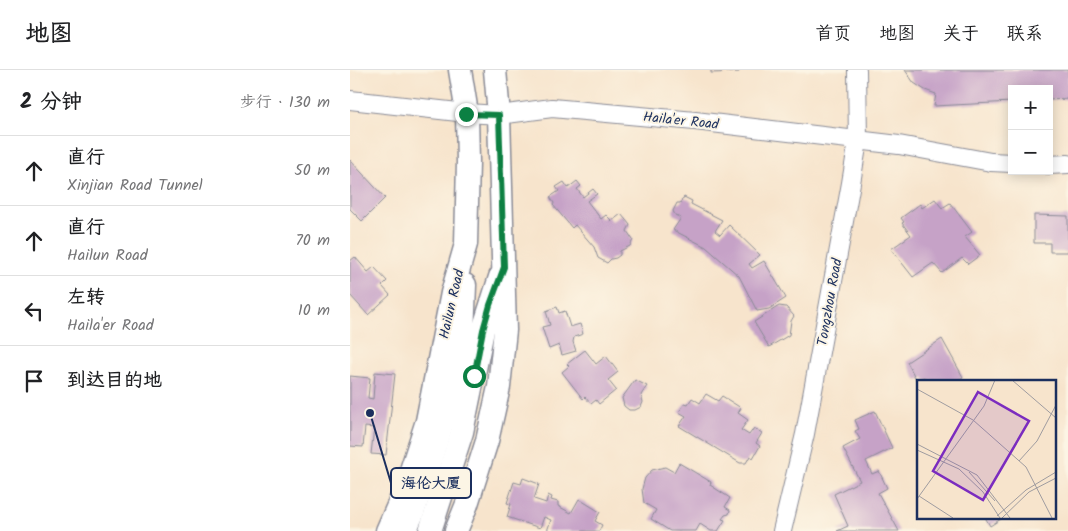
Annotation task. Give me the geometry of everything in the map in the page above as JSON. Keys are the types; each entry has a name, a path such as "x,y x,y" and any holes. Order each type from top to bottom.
{"main road":[{"name":"Hailun Road","path":"387,531 404,492 426,421 452,293 466,244 468,171 466,114 460,70"},
{"path":"456,531 467,504 487,441 499,387 505,330 499,115 495,70"},
{"path":"405,531 416,504 443,421 463,334 466,244"},
{"path":"430,531 462,432 483,330 504,267"}],"street":[{"name":"Tongzhou Road","path":"782,531 805,434 858,141 856,70"},
{"name":"Haila'er Road","path":"350,100 466,114 499,115 552,108 695,121 899,146 1008,164"},
{"path":"1053,165 1068,164"}],"building":[{"path":"711,70 739,70 739,72 711,73"},
{"path":"905,70 1068,70 1068,99 1053,100 1053,85 1008,85 1008,102 934,106 936,94 914,83"},
{"path":"350,160 385,198 362,221 350,209"},
{"path":"577,181 581,186 577,189 583,197 593,189 597,194 587,201 601,219 606,215 612,221 621,214 630,225 627,231 633,240 630,246 620,251 620,255 607,263 598,258 594,247 575,225 572,228 553,205 554,203 550,197 559,191 556,187 564,182 568,188"},
{"path":"684,197 692,201 691,204 722,220 715,231 720,235 729,225 760,255 749,264 752,268 764,261 786,298 769,309 757,311 739,276 706,247 673,230 681,218 675,215 673,211 677,203 680,203"},
{"path":"935,199 942,208 950,203 972,232 965,237 980,255 968,264 962,258 942,273 933,263 913,277 891,249 911,235 902,223 904,222 901,218 920,204 922,208"},
{"path":"1034,215 1068,216 1068,252 1050,252 1050,243 1034,243"},
{"path":"355,257 368,272 374,267 387,281 382,286 390,295 368,315 350,295 350,261"},
{"path":"779,306 786,307 794,316 791,321 789,335 769,347 754,322"},
{"path":"557,307 559,313 565,311 570,327 580,324 583,334 574,337 573,342 576,351 562,355 559,345 549,349 542,327 550,325 546,311"},
{"path":"942,339 963,377 958,380 926,380 924,377 917,381 907,362"},
{"path":"585,350 596,364 606,356 618,372 608,380 616,390 599,404 596,400 591,404 585,397 583,399 562,372 569,366 567,364"},
{"path":"375,372 395,374 386,455 371,454 374,428 365,427 363,447 350,446 350,376 370,378 368,398 373,399"},
{"path":"635,380 647,386 641,395 643,402 641,407 629,410 624,406 622,398"},
{"path":"706,394 718,401 722,396 741,408 738,413 748,420 741,430 749,435 754,428 762,433 756,443 760,446 753,458 750,456 746,463 740,463 679,426 686,416 679,412 685,403 688,404 692,398 700,403"},
{"path":"875,411 892,448 866,461 872,474 879,471 887,488 878,493 899,531 837,531 848,526 834,494 860,481 843,448 860,439 855,431 859,429 855,420"},
{"path":"679,463 711,482 710,485 730,498 725,507 730,510 729,514 725,515 722,519 725,520 718,531 711,531 700,524 696,531 670,531 651,519 656,510 644,503 642,489 645,478 652,470 665,467 674,472"},
{"path":"523,478 539,484 534,499 546,503 548,495 552,497 551,500 558,502 558,506 571,513 579,499 600,512 595,521 602,525 599,531 547,531 551,520 544,517 540,528 507,517 511,504 507,503 514,482 521,484"},
{"path":"986,518 1002,518 990,526"}],"place":[{"name":"海伦大厦","path":"370,413"}],"route":[{"path":"466,114 499,115 504,267 483,330 474,376"}]}
